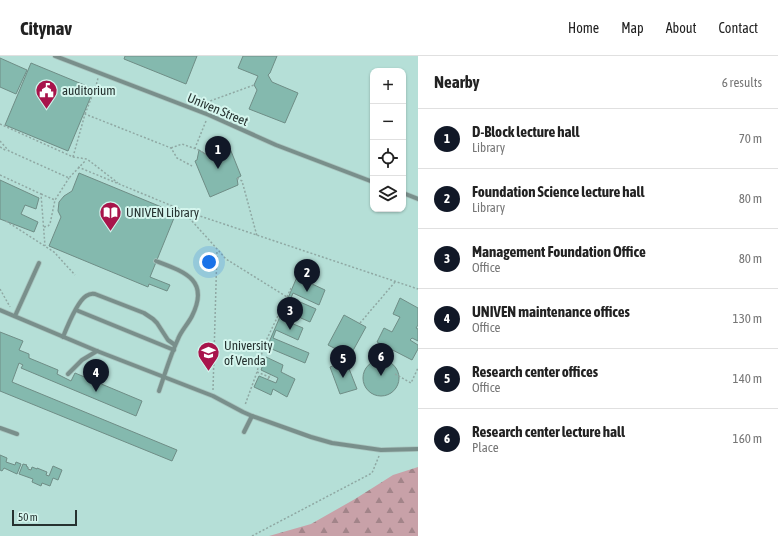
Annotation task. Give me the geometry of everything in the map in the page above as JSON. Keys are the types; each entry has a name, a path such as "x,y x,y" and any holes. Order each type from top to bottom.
{"lane":[{"name":"Univen Street","path":"55,56 209,115 276,145 370,181"},
{"path":"406,194 418,199"},
{"path":"156,261 180,270 193,279 198,290 196,305 192,315 178,338 159,391"},
{"path":"15,316 38,263"},
{"path":"63,337 82,298 90,293 144,313 157,323 174,348"},
{"path":"0,310 97,351 213,396 252,416 311,437 332,443 381,450 418,450"},
{"path":"76,310 174,348"},
{"path":"68,374 82,360 97,351"},
{"path":"244,432 252,416"},
{"path":"0,428 17,434"}],"path":[{"path":"73,157 85,114 96,86 99,73"},
{"path":"190,108 254,85"},
{"path":"85,114 171,148 177,158 192,166"},
{"path":"207,155 195,148 209,115"},
{"path":"0,124 73,157 87,159 120,187"},
{"path":"0,141 9,151"},
{"path":"171,148 182,144 200,150"},
{"path":"0,147 69,178"},
{"path":"44,227 50,224 55,200 69,178 87,159"},
{"path":"78,167 120,187 182,210 418,290"},
{"path":"0,175 55,200"},
{"path":"237,178 242,181 258,236"},
{"path":"41,194 45,246"},
{"path":"182,210 226,259 287,297"},
{"path":"6,221 54,252 75,275"},
{"path":"213,396 217,249"},
{"path":"360,323 395,282"},
{"path":"243,412 257,372 264,345 291,288"},
{"path":"0,289 15,316"},
{"path":"395,374 411,383 418,368"},
{"path":"257,372 272,378"},
{"path":"252,536 372,473 381,450"}],"shaded area":[{"name":"University of Venda","path":"0,56 418,56 418,536 0,536"}],"green space":[{"path":"418,467 418,536 269,536 311,524 393,475"}],"building":[{"path":"125,56 197,56 186,84 124,59"},
{"path":"243,56 277,56 268,75 272,82 298,93 285,123 249,109 257,90 254,85 258,76 238,68"},
{"path":"0,58 27,70 16,94 0,87"},
{"path":"31,63 94,89 68,151 5,125"},
{"path":"229,146 241,176 237,178 238,185 210,197 195,161 197,160 199,150 207,155"},
{"name":"UNIVEN Library","path":"79,173 176,213 150,277 170,285 167,291 149,284 148,287 49,246 61,217 58,211 59,202 64,196 72,191"},
{"path":"0,180 39,198 36,209 25,205 21,214 38,222 34,232 0,219"},
{"path":"297,277 325,290 319,305 293,293 291,298 316,309 310,322 285,311 281,319 303,328 298,340 276,330 273,338 309,353 305,363 267,347"},
{"path":"400,298 418,308 418,325 416,328 418,329 418,341 412,338 410,340 418,345 418,349 412,360 377,342 384,328 392,332 400,317 393,314"},
{"path":"344,315 366,327 350,356 328,345"},
{"path":"0,332 23,341 19,350 29,354 29,358 58,370 57,374 71,381 75,373 142,401 136,416 21,368 23,365 19,363 12,382 177,450 172,461 0,391"},
{"path":"266,357 283,365 281,372 295,379 287,397 273,389 271,395 254,387 259,376 276,383 278,378 261,370"},
{"path":"381,360 391,363 396,368 399,378 396,388 391,393 381,396 371,393 366,388 363,378 366,368 371,363"},
{"path":"346,361 357,389 340,394 330,367"},
{"path":"0,455 7,458 6,462 15,465 16,462 21,464 17,474 4,468 2,471 0,470"},
{"path":"23,464 27,465 26,466 28,469 31,470 32,467 47,472 46,475 49,476 53,466 62,470 58,480 53,478 50,486 42,483 41,486 32,482 33,479 19,474"}],"place":[{"name":"auditorium","path":"47,110"},
{"name":"D-Block lecture hall","path":"218,169"},
{"name":"UNIVEN Library","path":"111,232"},
{"name":"Foundation Science lecture hall","path":"307,292"},
{"name":"Management Foundation Office","path":"290,330"},
{"name":"University of Venda","path":"209,372"},
{"name":"Research center lecture hall","path":"381,376"},
{"name":"Research center offices","path":"343,378"},
{"name":"UNIVEN maintenance offices","path":"96,392"}]}
